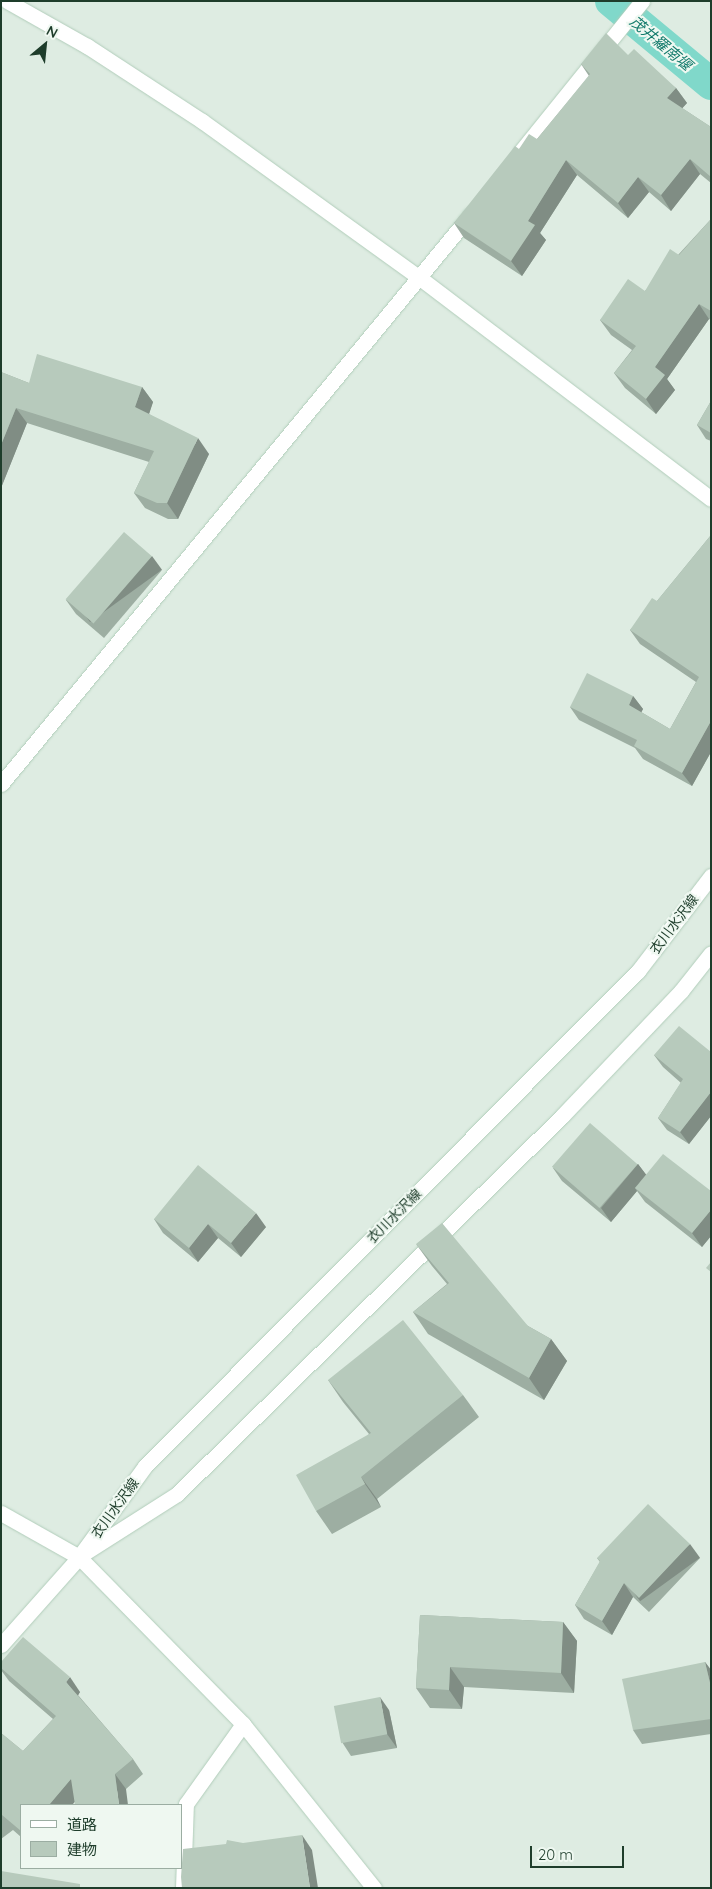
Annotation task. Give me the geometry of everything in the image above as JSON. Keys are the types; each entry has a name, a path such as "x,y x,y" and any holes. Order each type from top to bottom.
{"street":[{"path":"6,1 87,46 202,121 420,278 711,499"},
{"path":"512,162 642,1"},
{"path":"1,784 420,278 481,201"},
{"name":"衣川水沢線","path":"1,1645 79,1556 146,1466 638,972 711,876"},
{"name":"衣川水沢線","path":"79,1556 177,1494 562,1116 681,991 711,954"},
{"path":"1,1513 79,1556 243,1724 374,1888"},
{"path":"183,1888 186,1804 243,1724"}],"building":[{"path":"606,33 628,55 634,49 676,88 667,98 711,127 711,177 690,159 661,195 638,177 618,203 566,160 528,221 535,225 511,261 454,223 515,146 519,149 529,134 537,139 590,74 581,64"},
{"path":"711,219 711,311 699,304 655,367 665,375 646,399 614,373 636,346 600,320 628,279 645,291 670,249 679,255"},
{"path":"37,354 142,387 135,407 198,438 167,503 157,503 134,493 154,451 16,408 1,445 1,372 29,383"},
{"path":"711,401 711,433 697,425"},
{"path":"124,532 152,556 94,623 66,599"},
{"path":"711,535 711,721 682,773 634,746 637,740 570,707 587,673 633,696 629,705 670,729 699,677 630,630 652,598 657,601"},
{"path":"679,1026 711,1052 711,1092 680,1132 658,1118 683,1079 654,1055"},
{"path":"590,1123 638,1164 599,1208 552,1167"},
{"path":"663,1154 711,1191 711,1210 692,1233 635,1188"},
{"path":"198,1165 256,1213 231,1243 208,1224 189,1248 154,1219"},
{"path":"442,1223 528,1326 551,1339 529,1378 413,1312 449,1283 416,1244"},
{"path":"711,1262 711,1272 706,1268"},
{"path":"403,1320 463,1395 361,1477 365,1484 316,1511 296,1475 371,1433 328,1380"},
{"path":"648,1504 690,1544 639,1598 624,1583 602,1621 575,1605 600,1561 597,1558"},
{"path":"420,1615 563,1622 561,1673 450,1667 449,1690 416,1688"},
{"path":"23,1637 70,1677 66,1682 133,1759 115,1774 119,1804 75,1804 71,1779 50,1804 20,1804 20,1830 1,1816 1,1733 23,1751 56,1716 1,1668 1,1662"},
{"path":"705,1662 711,1687 711,1719 633,1730 622,1679"},
{"path":"380,1697 387,1734 341,1743 334,1706"},
{"path":"302,1835 310,1888 182,1888 183,1849 226,1844 227,1840 243,1843"},
{"path":"1,1871 80,1884 80,1888 1,1888"}],"waterway":[{"name":"茂井羅南堰","path":"611,1 711,84"}]}
